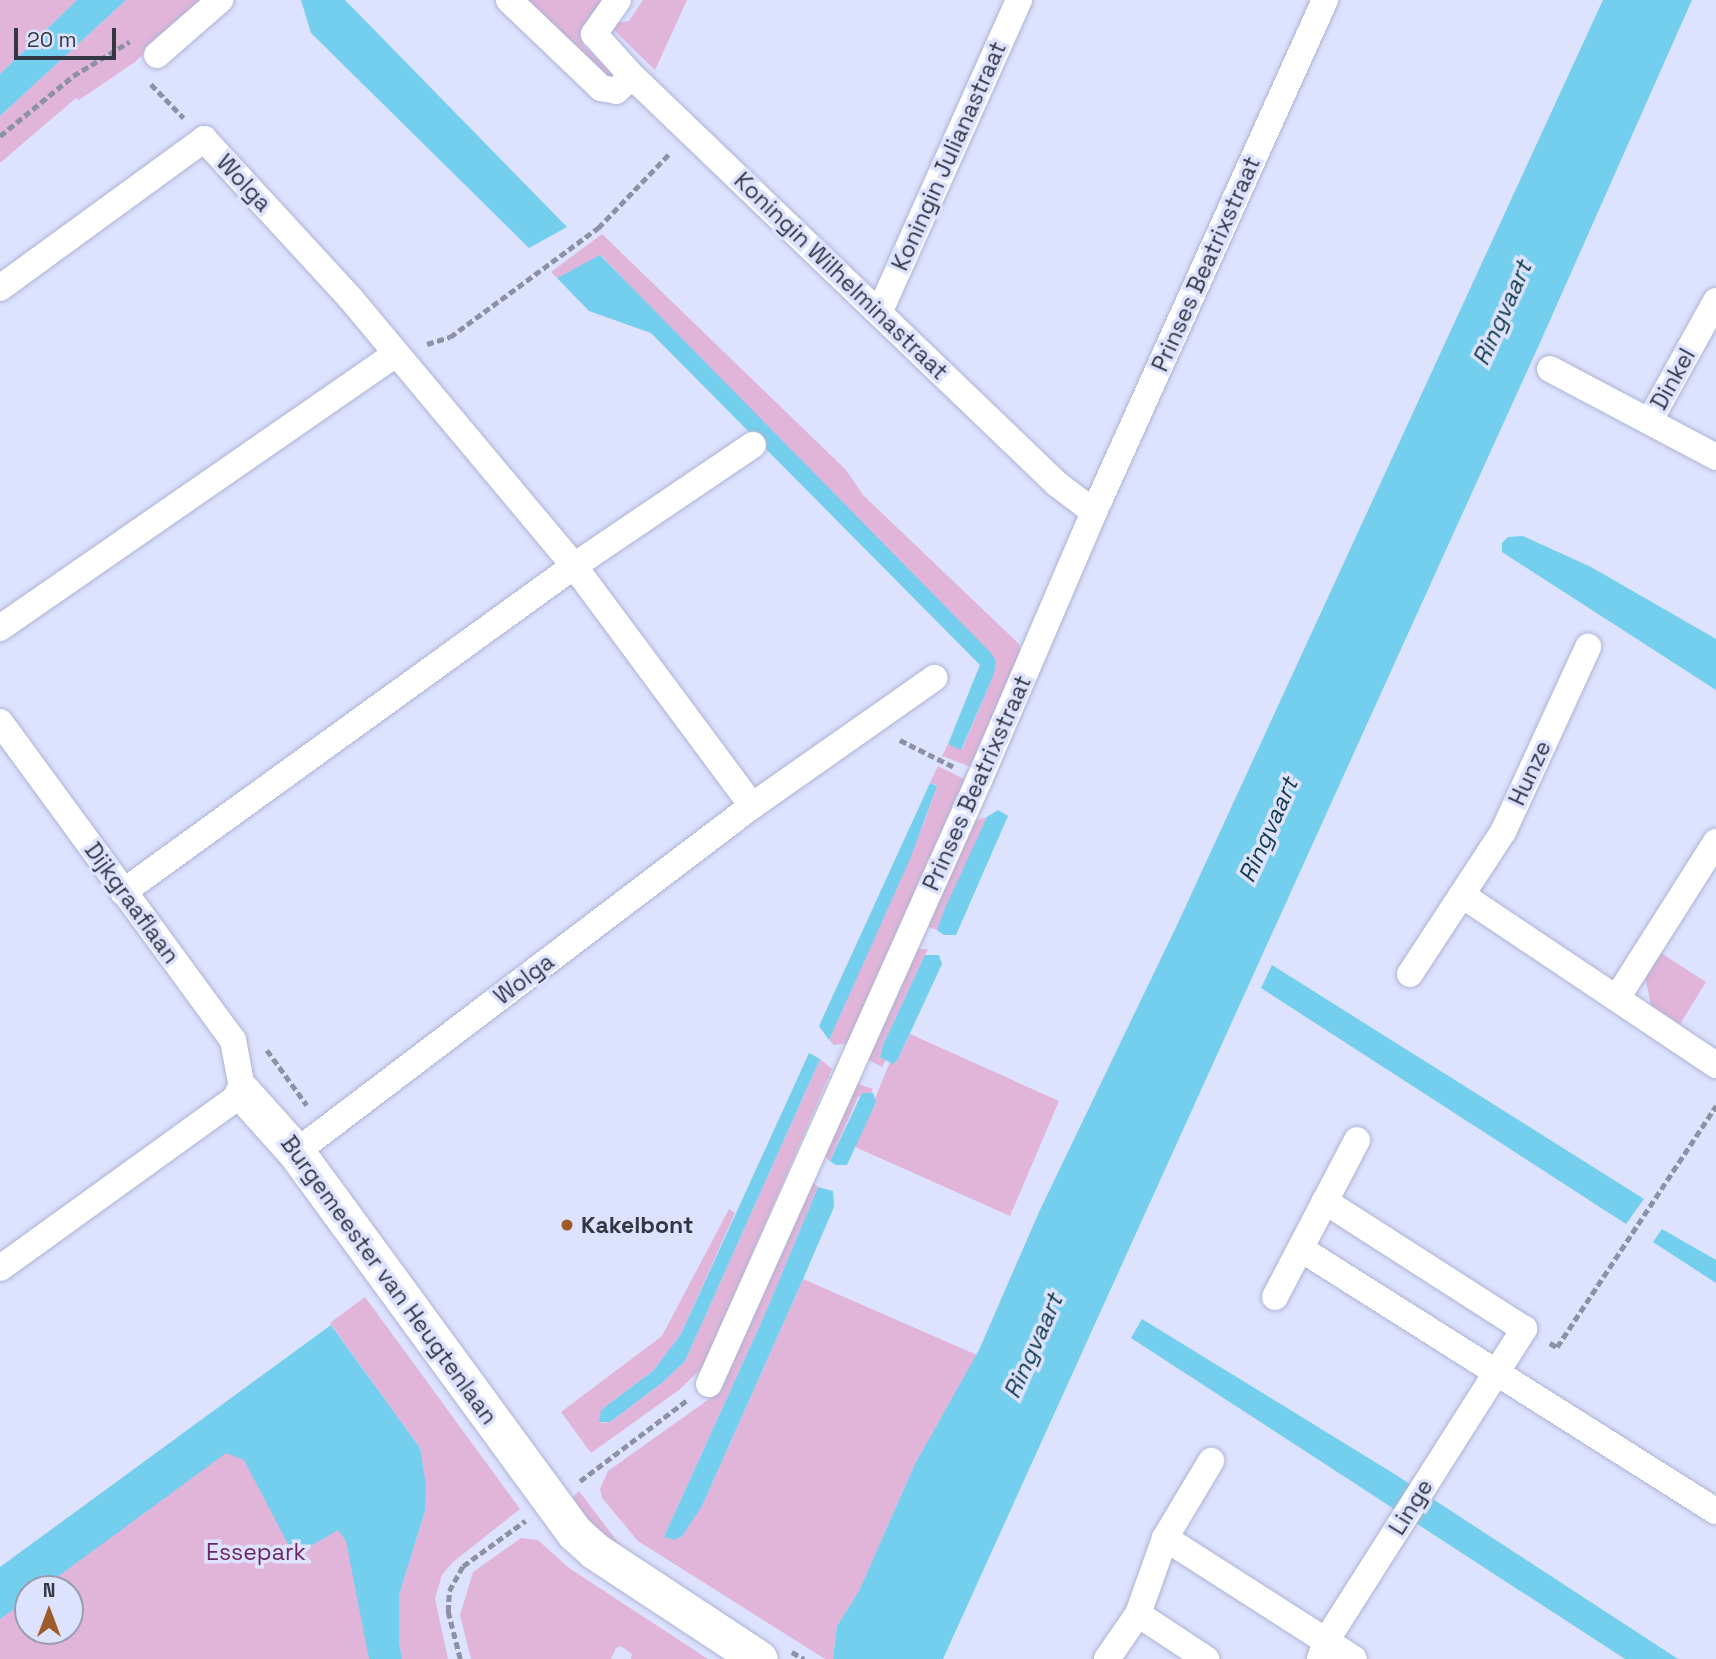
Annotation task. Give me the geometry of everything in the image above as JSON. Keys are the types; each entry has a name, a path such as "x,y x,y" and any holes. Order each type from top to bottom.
{"street":[{"path":"167,47 220,0"},
{"path":"509,0 601,88 616,91 632,76"},
{"name":"Koningin Wilhelminastraat","path":"618,0 594,34 632,76 1058,484 1094,512"},
{"name":"Koningin Julianastraat","path":"879,313 1019,0"},
{"name":"Prinses Beatrixstraat","path":"709,1384 980,778 1094,512 1325,0"},
{"name":"Wolga","path":"0,288 204,139 351,299 574,566 751,806"},
{"name":"Dinkel","path":"1650,420 1716,301"},
{"path":"0,628 395,354"},
{"name":"Dinkel","path":"1550,369 1716,457"},
{"path":"123,892 574,566 752,445"},
{"name":"Hunze","path":"1410,974 1503,832 1588,647"},
{"name":"Wolga","path":"296,1152 751,806 934,678"},
{"name":"Dijkgraaflaan","path":"0,722 233,1040 243,1093"},
{"path":"1617,998 1714,848"},
{"path":"1462,895 1716,1065"},
{"path":"3,1259 243,1093"},
{"name":"Burgemeester van Heugtenlaan","path":"243,1093 296,1152 540,1511 575,1533 595,1551 759,1659"},
{"path":"1275,1297 1357,1140"},
{"path":"1325,1202 1524,1329"},
{"path":"1301,1249 1715,1511"},
{"name":"Linge","path":"1323,1650 1524,1329"},
{"path":"1107,1659 1138,1614 1165,1538 1211,1461"},
{"path":"1165,1538 1323,1650 1354,1659"},
{"path":"1138,1614 1206,1659"}],"path":[{"path":"0,136 73,76 120,46 142,38 167,47"},
{"path":"167,47 143,67 144,76 204,139"},
{"path":"395,354 450,337 598,228 691,131"},
{"path":"881,716 903,744 937,760"},
{"path":"262,1043 325,1130"},
{"path":"1524,1329 1557,1347 1716,1105"},
{"path":"460,1659 448,1612 449,1591 463,1566 709,1384"},
{"path":"573,1469 581,1480"}],"green space":[{"path":"0,0 77,0 0,74"},
{"path":"126,0 200,0 135,62 79,100 76,98 0,163 0,116"},
{"path":"519,0 602,0 581,32 583,45 612,73 614,79 610,82"},
{"path":"643,0 687,0 655,70 613,29 616,23 629,21"},
{"path":"602,234 846,470 863,495 1019,644 1021,653 971,767 942,756 948,744 962,749 994,674 601,255 557,278 551,272"},
{"path":"938,766 966,780 849,1043 834,1045 829,1040 925,820 937,785 930,783"},
{"path":"987,817 937,930 926,926 974,821"},
{"path":"917,949 928,949 883,1045 880,1057 886,1060 882,1067 867,1059"},
{"path":"1661,953 1706,982 1680,1024 1651,1005 1645,977"},
{"path":"910,1034 1059,1101 1010,1216 855,1147 890,1062 898,1059"},
{"path":"820,1059 832,1069 703,1367 679,1390 591,1453 561,1412 662,1336 729,1209 735,1213 681,1334 653,1371 601,1410 601,1423 610,1422 663,1382 685,1361"},
{"path":"856,1083 873,1089 871,1093 858,1097 830,1161 824,1156"},
{"path":"814,1183 818,1187 765,1314 664,1537 702,1506 803,1279 977,1355 915,1464 859,1591 837,1626 833,1659 825,1659 638,1541 602,1498 600,1489 608,1471 719,1392 808,1188"},
{"path":"365,1297 520,1509 453,1562 442,1575 435,1598 448,1659 402,1659 399,1642 399,1595 425,1511 420,1448 330,1323"},
{"name":"Essepark","path":"327,1367 387,1659 0,1659 0,1608 14,1598 14,1645 84,1645 84,1575 45,1575"},
{"path":"579,1491 623,1549 585,1523 570,1500"},
{"path":"521,1538 538,1540 569,1568 708,1659 631,1659 632,1654 621,1646 616,1648 611,1659 471,1659 460,1615 473,1572"}],"water":[{"path":"77,0 126,0 0,116 0,74"},
{"path":"301,0 345,0 567,227 529,248 311,33"},
{"name":"Ringvaart","path":"1603,0 1692,0 1543,336 943,1659 833,1659 837,1626 859,1591 915,1464 979,1350 1039,1212 1178,923"},
{"path":"600,255 991,653 996,661 994,674 961,750 948,744 980,665 651,333 589,311 557,278"},
{"path":"1523,536 1591,567 1716,639 1716,690 1502,552 1502,543 1508,537"},
{"path":"930,783 937,786 910,859 829,1040 819,1026"},
{"path":"998,810 1008,816 956,935 944,935 937,930 945,908 987,817"},
{"path":"925,955 939,955 942,964 898,1059 893,1064 880,1057 883,1045"},
{"path":"1272,965 1644,1199 1626,1224 1261,988"},
{"path":"809,1053 820,1059 685,1361 663,1382 610,1422 599,1422 601,1410 653,1371 681,1334"},
{"path":"862,1093 873,1093 876,1102 847,1165 836,1165 830,1161"},
{"path":"818,1187 833,1191 834,1207 803,1279 702,1506 682,1536 675,1540 664,1537 765,1314"},
{"path":"1662,1229 1716,1260 1716,1283 1653,1242"},
{"path":"1142,1319 1396,1475 1678,1659 1625,1659 1131,1338"},
{"path":"331,1325 420,1448 426,1485 425,1511 399,1595 399,1642 402,1659 369,1659 346,1541 338,1530 304,1550 288,1544 244,1460 226,1453 60,1575 14,1575 14,1609 0,1619 0,1567"}],"place":[{"name":"Kakelbont","path":"567,1225"}]}
